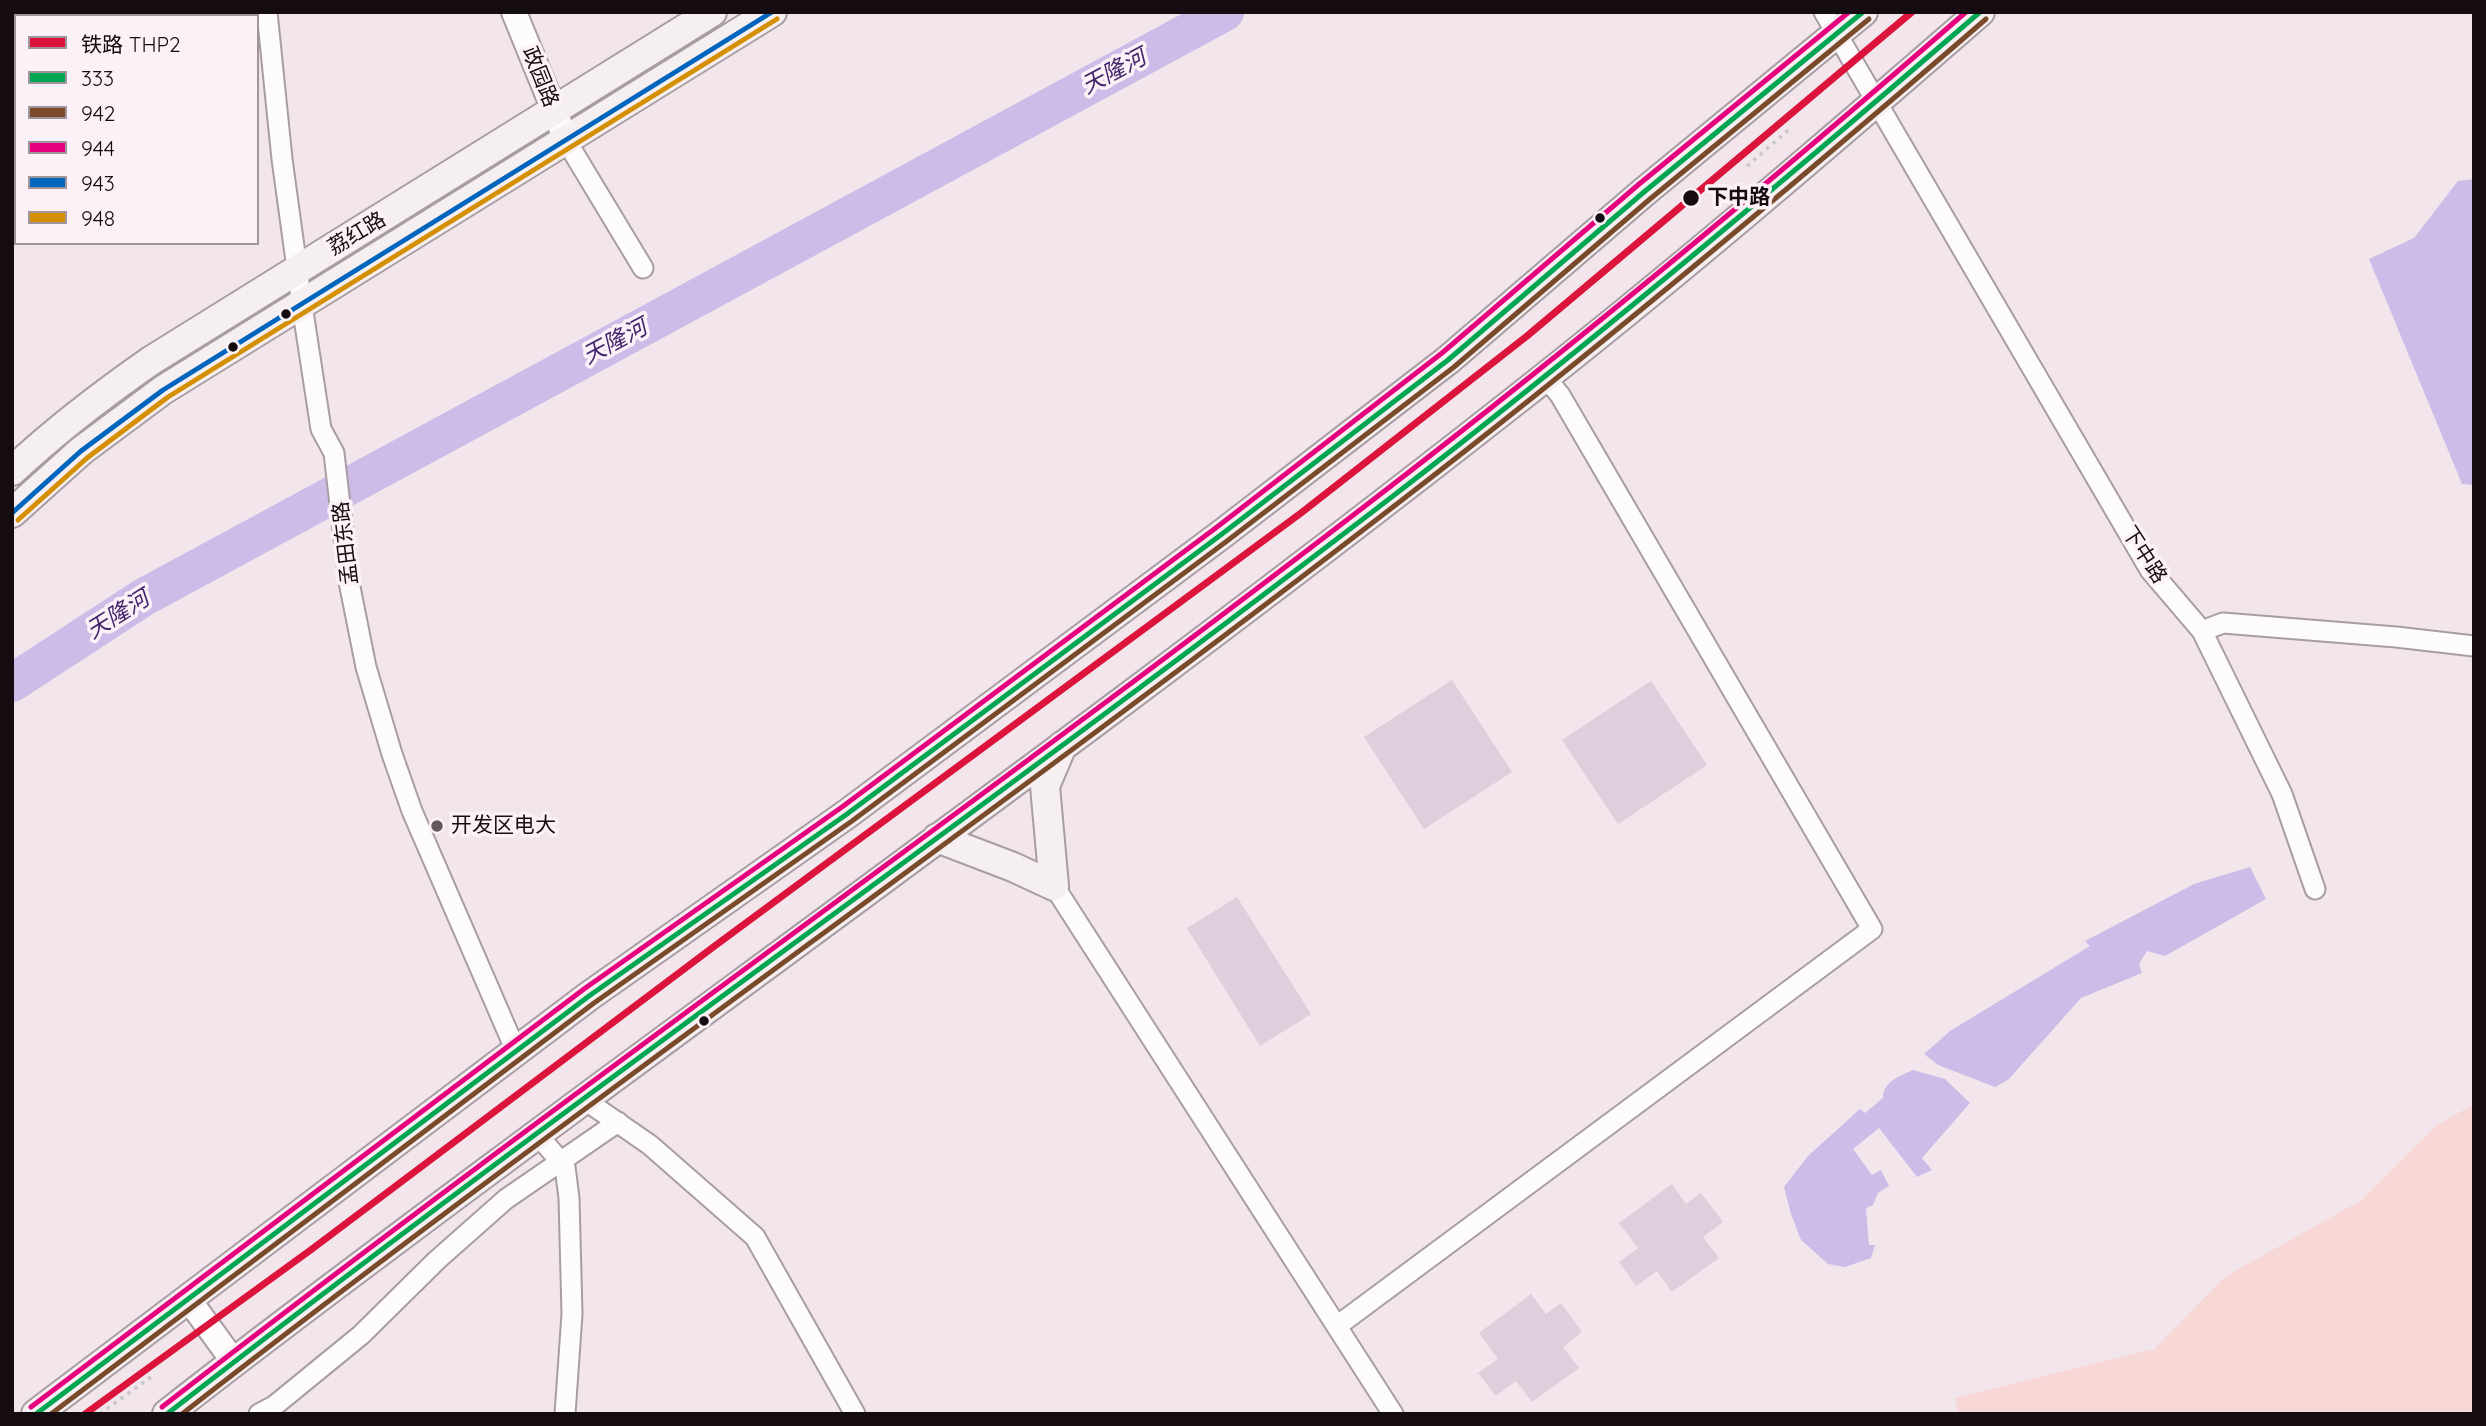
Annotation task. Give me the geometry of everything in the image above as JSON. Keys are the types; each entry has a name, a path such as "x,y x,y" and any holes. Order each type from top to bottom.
{"main road":[{"name":"荔红路","path":"20,463 106,393 210,322 299,270 712,12"},
{"name":"荔红路","path":"12,513 81,451 163,390 567,142 772,12"},
{"path":"36,1414 516,1051 662,943 847,814 1343,441 1448,360 1676,165 1831,23 1863,12"},
{"path":"167,1414 537,1134 1062,746 1380,505 1633,307 1980,12"},
{"path":"1054,886 1045,786 1062,746"},
{"path":"937,838 1054,886"}],"street":[{"name":"孟田东路","path":"267,12 282,159 302,305 321,429 334,453 349,582 364,656 392,754 412,811 516,1051"},
{"name":"政园路","path":"514,12 567,142"},
{"name":"下中路","path":"1831,23 2150,570 2202,631 2282,794 2315,888"},
{"path":"567,142 643,268"},
{"path":"1337,1326 1872,929 1560,395 1545,377"},
{"path":"20,463 49,478"},
{"path":"2202,631 2224,623 2474,646"},
{"path":"1054,886 1393,1414"},
{"path":"585,1100 650,1145 755,1237 855,1414"},
{"path":"259,1414 274,1406 361,1335 437,1260 506,1199 618,1122"},
{"path":"537,1134 565,1167 569,1198 572,1302 565,1414"},
{"path":"189,1300 234,1362"}],"path":[{"path":"1747,166 1792,127"},
{"path":"100,1414 155,1374"}],"shaded area":[{"path":"2474,179 2474,485 2462,484 2369,259 2414,238 2458,181"},
{"path":"2250,867 2266,899 2165,956 2147,951 2139,964 2142,973 2081,998 2008,1080 1995,1087 1938,1065 1924,1054 1950,1031 2090,946 2085,941 2194,884"},
{"path":"1913,1070 1945,1079 1970,1103 1922,1158 1932,1170 1917,1177 1879,1128 1853,1149 1872,1175 1881,1170 1889,1186 1878,1193 1873,1205 1866,1208 1869,1245 1875,1245 1871,1258 1845,1267 1828,1264 1801,1240 1784,1187 1808,1156 1860,1109 1865,1113 1883,1098 1889,1083"},
{"path":"2474,1104 2474,1414 1959,1414 1955,1398 2154,1349 2226,1276 2360,1201 2437,1125"}],"building":[{"path":"1452,680 1512,772 1424,829 1364,737"},
{"path":"1651,681 1707,765 1618,824 1562,740"},
{"path":"1237,897 1311,1014 1260,1046 1187,928"},
{"path":"1672,1184 1686,1204 1701,1193 1723,1222 1703,1237 1719,1258 1672,1292 1657,1271 1636,1286 1619,1262 1638,1248 1619,1223"},
{"path":"1531,1294 1546,1314 1561,1303 1582,1332 1563,1347 1579,1368 1532,1402 1516,1381 1496,1396 1478,1373 1498,1359 1479,1333"}],"waterway":[{"name":"天隆河","path":"12,683 144,597 1225,12"}],"rail line":[{"name":"THP2","path":"85,1414 312,1249 716,945 1301,513 1527,336 1912,12"}],"transit line":[{"name":"943","path":"12,513 81,451 163,390 772,12"},
{"name":"944","path":"31,1407 584,989 842,807 1217,527 1442,353 1638,185 1849,12"},
{"name":"333","path":"36,1414 589,996 847,814 1222,534 1448,360 1644,192 1863,12"},
{"name":"944","path":"162,1407 314,1290 1085,718 1391,486 1538,371 1682,253 1966,12"},
{"name":"333","path":"167,1414 472,1182 1088,726 1393,496 1690,258 1980,12"},
{"name":"948","path":"18,520 87,458 168,397 777,19"},
{"name":"942","path":"51,1414 594,1003 852,821 1227,541 1454,367 1650,199 1869,19"},
{"name":"942","path":"182,1414 485,1183 1098,730 1402,500 1697,264 1986,19"}],"place":[{"name":"下中路","path":"1691,198"},
{"name":"开发区电大","path":"437,826"}]}
